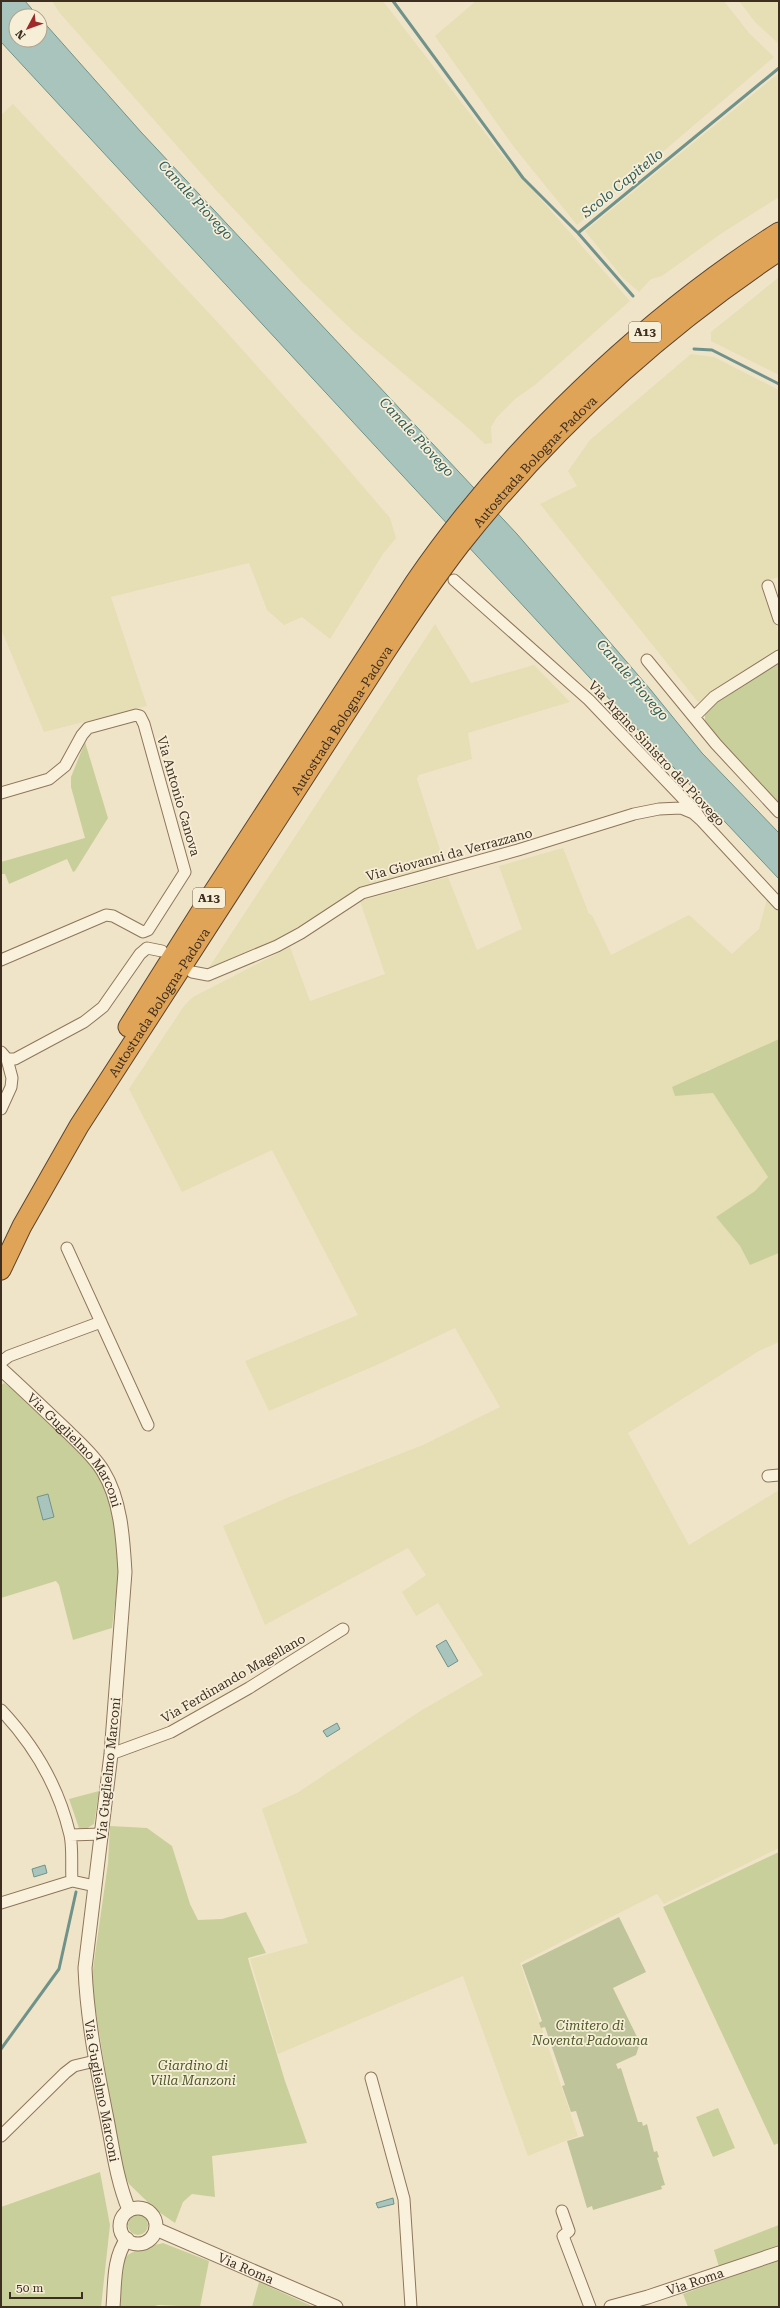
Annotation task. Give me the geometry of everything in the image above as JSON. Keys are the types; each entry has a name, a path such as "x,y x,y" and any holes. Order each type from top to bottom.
{"highway":[{"name":"Autostrada Bologna-Padova","path":"1,1244 17,1223 79,1126 420,587 476,524 529,454 578,394 643,334 692,293 779,232"},
{"name":"Autostrada Bologna-Padova","path":"529,454 582,411 650,349 718,293 779,251"},
{"name":"Autostrada Bologna-Padova","path":"1,1270 17,1223"}],"street":[{"name":"Via Argine Sinistro del Piovego","path":"454,580 589,700 695,811 702,821 779,904"},
{"path":"768,586 779,619"},
{"path":"694,717 714,697 779,656"},
{"path":"647,660 694,717 779,812"},
{"name":"Via Antonio Canova","path":"1,793 49,779 65,766 84,732 97,726 136,715 142,719 185,872 148,930 143,932 113,916 106,915 1,960"},
{"name":"Via Giovanni da Verrazzano","path":"192,972 208,975 226,969 301,933 362,893 518,850 634,814 659,809 681,808 693,813 702,821"},
{"path":"4,1055 15,1059 84,1022 103,1007 140,954 147,948 162,951"},
{"path":"1,1109 11,1087 12,1078 4,1055"},
{"path":"67,1248 148,1425"},
{"path":"1,1362 9,1356 101,1322"},
{"name":"Via Guglielmo Marconi","path":"1,1369 84,1448 103,1471 112,1491 118,1513 125,1572 111,1754 85,1968 86,1996 95,2061 120,2188 129,2210"},
{"path":"768,1476 779,1475"},
{"name":"Via Ferdinando Magellano","path":"111,1754 171,1732 249,1688 343,1629"},
{"path":"1,1710 31,1745 47,1774 70,1835 72,1881"},
{"path":"70,1835 102,1834"},
{"path":"1,1903 72,1881 95,1886"},
{"path":"1,2136 65,2073 74,2066 95,2061"},
{"path":"371,2078 404,2199 411,2307"},
{"path":"134,2208 146,2209 154,2218 156,2229 147,2241 137,2243 127,2239 123,2234 121,2221 129,2210 134,2208"},
{"path":"562,2211 569,2231 563,2236 590,2307"},
{"name":"Via Roma","path":"156,2229 336,2307"},
{"path":"113,2307 116,2263 120,2248 127,2239"},
{"name":"Via Roma","path":"611,2307 648,2297 779,2253"}],"shaded area":[{"path":"52,1 383,1 502,155 630,301 535,385 515,399 497,417 491,427 492,443 485,444 467,427 353,331 302,282 214,188 59,12"},
{"path":"476,1 724,1 749,33 774,57 577,225 514,147 435,36"},
{"path":"739,1 779,1 779,44 755,22"},
{"path":"779,73 779,197 722,233 662,276 651,279 639,292 623,278 585,231"},
{"path":"13,104 223,328 324,441 390,518 396,538 383,554 330,639 302,617 284,625 267,610 249,563 111,597 147,706 44,732 1,629 1,115"},
{"path":"779,277 779,375 711,341 711,332"},
{"path":"691,354 714,357 779,390 779,577 763,582 779,635 779,648 776,653 698,702 540,504 577,486 568,471 590,440"},
{"path":"435,624 471,683 534,665 570,702 468,733 472,759 419,775 417,779 445,865 356,890 315,919 277,941 206,972"},
{"path":"563,848 589,914 592,915 611,955 689,915 732,954 759,929 767,899 779,911 779,1039 726,1064 705,1071 695,1094 713,1093 768,1177 755,1191 716,1217 740,1246 750,1265 779,1253 779,1342 759,1351 628,1433 689,1545 779,1490 779,1848 664,1904 657,1894 520,1963 578,2136 528,2156 463,1976 278,2054 250,1959 308,1943 262,1809 297,1793 422,1710 483,1675 438,1603 416,1616 402,1592 426,1575 408,1548 265,1625 223,1526 289,1497 423,1445 500,1407 455,1328 379,1364 269,1411 245,1361 358,1315 272,1150 182,1192 129,1089 184,1006 193,997 290,947 310,1001 385,974 360,901 448,877 477,950 522,929 499,866"}],"green space":[{"path":"779,662 779,805 705,722 705,712 734,689"},
{"path":"85,742 108,818 75,871 73,872 67,859 9,884 5,874 1,874 1,862 85,838 71,787 71,777"},
{"path":"779,1039 779,1253 750,1265 740,1246 716,1217 755,1191 768,1177 713,1093 675,1096 672,1087"},
{"path":"4,1383 18,1393 62,1432 93,1466 105,1488 114,1514 120,1562 112,1628 73,1640 59,1585 56,1581 1,1598 1,1385"},
{"path":"99,1791 94,1824 86,1829 79,1828 69,1799"},
{"name":"Giardino di Villa Manzoni","path":"110,1826 147,1828 172,1846 190,1904 198,1920 222,1919 246,1912 266,1953 248,1958 249,1962 285,2081 307,2143 212,2156 215,2197 192,2194 183,2202 175,2223 156,2210 129,2184 125,2176 114,2127 93,1993 92,1976 108,1863"},
{"path":"779,1852 779,2143 774,2145 663,1907"},
{"name":"Cimitero di Noventa Padovana","path":"619,1917 646,1972 613,1988 640,2043 636,2055 616,2064 618,2069 621,2068 638,2122 642,2122 643,2126 647,2124 654,2152 657,2151 659,2157 657,2158 665,2185 661,2186 662,2189 593,2210 592,2206 587,2208 567,2141 584,2136 576,2111 571,2112 562,2086 565,2085 545,2027 541,2028 539,2023 542,2021 522,1965"},
{"path":"718,2108 735,2148 713,2157 696,2117"},
{"path":"100,2172 110,2225 101,2307 1,2307 1,2207"},
{"path":"138,2215 145,2218 148,2225 145,2232 138,2235 131,2232 128,2225 131,2218"},
{"path":"779,2225 779,2247 719,2267 714,2250"},
{"path":"163,2243 209,2261 200,2307 159,2305 150,2307 118,2307 122,2265 125,2259 128,2255 135,2251"},
{"path":"779,2260 779,2307 688,2307 683,2294"},
{"path":"259,2282 314,2307 252,2307"}],"water":[{"name":"Canale Piovego","path":"1,1 25,1 31,8 8,8 8,48 48,48 48,27 141,132 517,534 650,689 702,753 779,833 779,879 640,732 1,42"},
{"path":"48,1494 54,1517 43,1520 37,1497"},
{"path":"446,1640 458,1661 448,1667 436,1646"},
{"path":"337,1723 340,1729 327,1737 323,1731"},
{"path":"45,1865 47,1873 34,1877 32,1869"},
{"path":"393,2198 394,2204 378,2208 376,2203"}],"waterway":[{"name":"Scolo Capitello","path":"393,1 523,178 578,233 779,68"},
{"path":"578,233 633,296"},
{"path":"694,349 712,350 779,384"},
{"path":"1,2049 59,1969 76,1892"}]}
